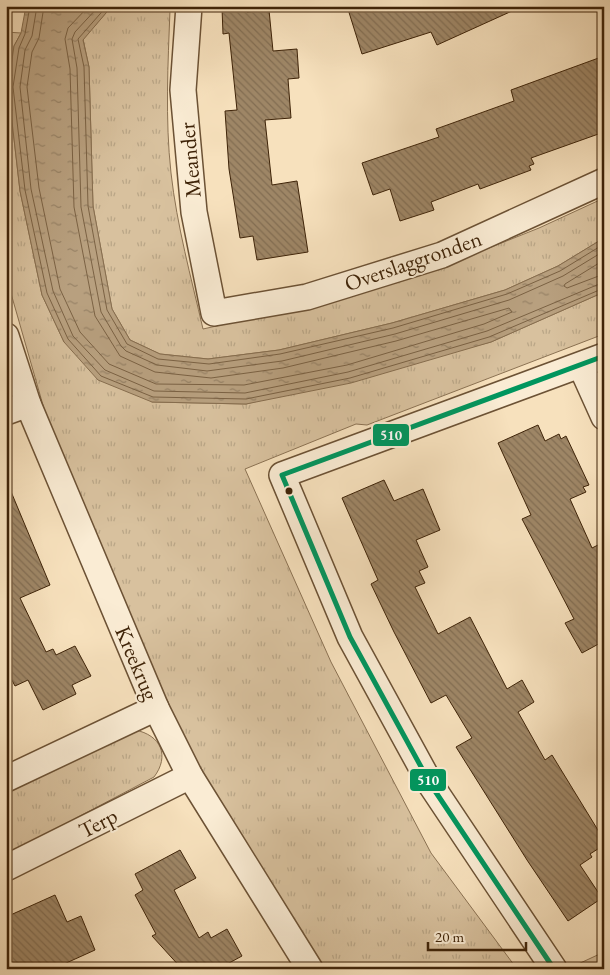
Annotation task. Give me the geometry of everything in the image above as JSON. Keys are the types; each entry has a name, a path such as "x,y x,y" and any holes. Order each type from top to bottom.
{"street":[{"name":"Meander","path":"189,6 183,90 194,212 214,313"},
{"name":"Overslaggronden","path":"214,313 307,297 442,256 604,181"},
{"name":"Kreekrug","path":"6,336 17,408 156,708 190,776 310,969"},
{"path":"554,969 431,786 350,637 282,475 604,356"},
{"path":"580,366 604,417"},
{"path":"6,779 156,708"},
{"name":"Terp","path":"6,868 190,776"}],"green space":[{"path":"112,6 167,6 170,10 168,112 171,173 181,232 203,329 297,308 449,264 539,228 604,198 604,238 558,266 505,290 392,323 279,350 208,359 160,354 130,340 112,309 93,206 89,67 83,39"},
{"path":"6,32 21,33 14,46 8,87 20,191 42,295 64,342 152,402 246,404 491,342 604,292 604,334 367,425 356,424 245,469 331,662 431,853 517,969 317,969 163,723 59,461 6,276"},
{"path":"135,730 151,736 160,748 162,754 161,762 154,777 6,855 6,789"},
{"path":"604,952 604,969 579,969 576,965"}],"water":[{"path":"26,6 112,6 83,40 89,67 93,206 112,309 130,340 160,354 208,359 279,350 392,323 505,290 558,266 604,238 604,292 491,342 351,383 246,404 152,402 98,380 64,342 42,295 20,191 8,87 14,46 21,33"}],"building":[{"path":"247,6 247,12 269,10 273,51 297,49 299,78 288,79 291,118 265,120 272,185 297,181 308,252 257,260 253,236 240,238 229,169 225,111 237,110 229,33 223,34 222,8"},
{"path":"347,6 523,6 437,45 431,32 362,54"},
{"path":"604,56 604,132 531,158 534,164 529,166 531,170 480,189 478,184 431,202 434,210 400,221 390,189 373,195 362,163 439,137 436,129 514,101 511,90"},
{"path":"538,425 545,441 559,434 561,439 566,436 589,485 583,487 586,492 570,499 592,548 604,542 604,641 582,653 565,623 574,619 522,519 531,515 498,443"},
{"path":"384,480 394,501 423,489 440,530 416,540 428,567 419,571 425,583 415,587 438,634 470,617 507,689 522,680 534,702 518,712 545,760 552,755 604,840 604,845 590,854 592,857 580,865 602,898 568,921 456,747 472,738 446,695 431,703 371,584 378,580 342,498"},
{"path":"7,482 50,585 20,598 46,652 53,649 56,655 75,646 91,676 72,685 76,694 43,710 28,680 15,686 6,669"},
{"path":"180,850 196,878 174,890 199,938 208,932 211,938 227,929 242,956 218,969 182,969 152,936 156,934 135,895 143,890 135,874"},
{"path":"55,895 67,922 81,916 95,950 53,969 6,969 6,917"}],"transit line":[{"name":"510","path":"554,969 431,785 350,637 282,475 604,356"}]}
